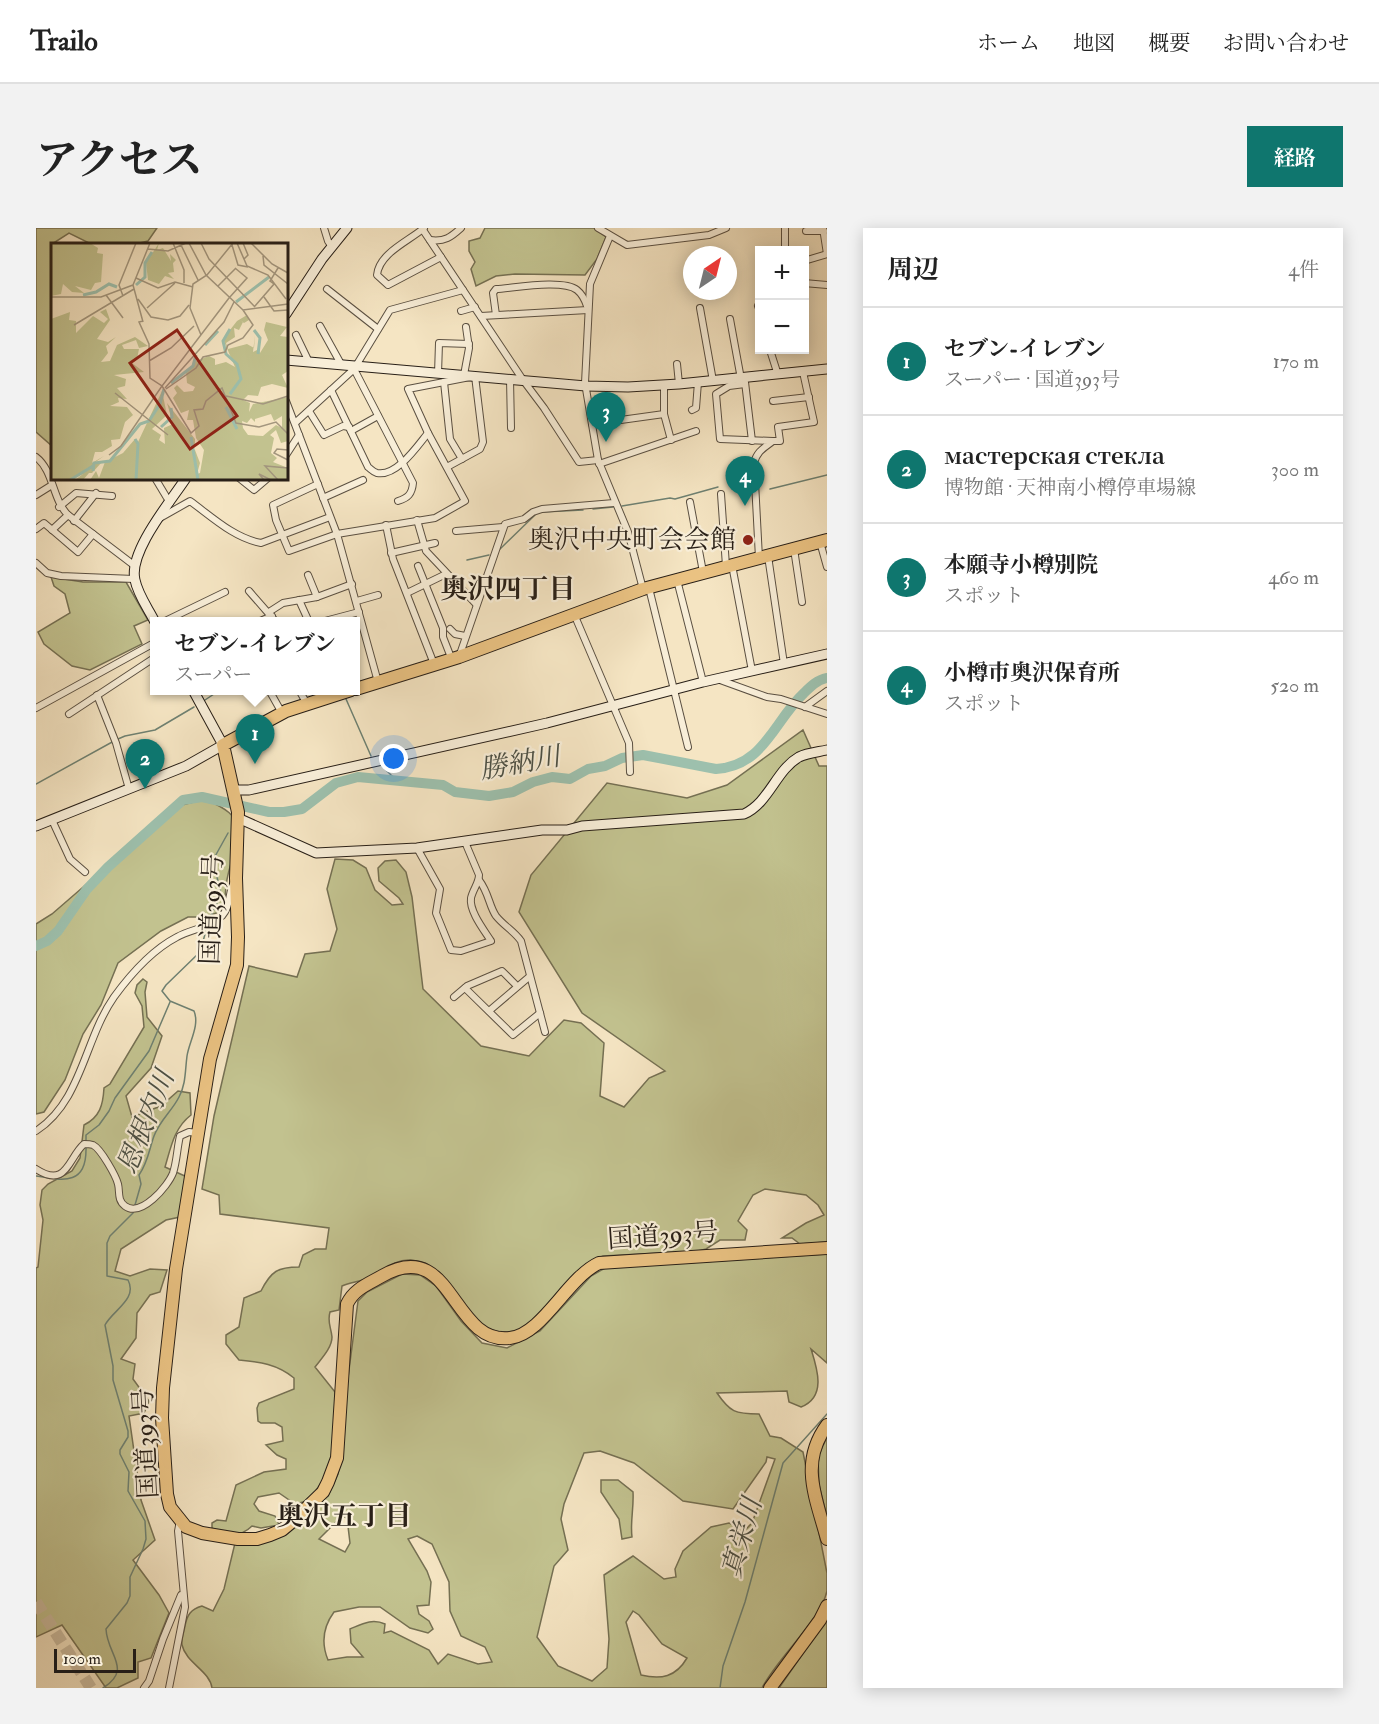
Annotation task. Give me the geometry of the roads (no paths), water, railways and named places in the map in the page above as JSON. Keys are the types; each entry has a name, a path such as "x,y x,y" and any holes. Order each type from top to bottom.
{"highway":[{"path":"360,688 456,659 646,588 823,541"},
{"path":"223,745 282,713 326,695"},
{"name":"国道393号","path":"223,745 238,815 237,965 210,1059 176,1269 163,1388 162,1418 167,1494 170,1507 186,1527 202,1533 238,1539 257,1539 282,1530 316,1500 328,1482 337,1458 347,1304 357,1290 392,1270 401,1267 417,1267 437,1276 477,1327 496,1337 507,1339 527,1333 583,1274 599,1263 827,1248"},
{"path":"827,1425 816,1442 811,1464 811,1477 827,1539"},
{"path":"770,1688 820,1620 827,1606"}],"street":[{"path":"324,228 332,247"},
{"path":"288,311 347,228"},
{"path":"430,240 449,239 461,228"},
{"path":"598,228 627,245 708,235 726,228"},
{"path":"785,228 785,246"},
{"path":"441,257 388,285 377,275 378,269 393,250 424,229 579,462 599,462 696,430"},
{"path":"806,231 824,230 827,254 809,259"},
{"path":"610,236 590,284 585,354 586,386 599,462 614,503 628,532 646,588 688,747"},
{"path":"809,284 827,285"},
{"path":"496,315 493,293 496,289 551,285 571,287 579,291 588,310"},
{"path":"327,289 378,329"},
{"path":"295,423 354,367 390,310 463,290"},
{"path":"461,311 475,307"},
{"path":"700,308 713,381"},
{"path":"481,316 588,310"},
{"path":"730,319 744,380 752,441"},
{"path":"320,326 341,364"},
{"path":"464,375 469,344 466,327"},
{"path":"296,335 309,362"},
{"path":"462,459 450,439 441,378 439,343 469,344"},
{"path":"771,354 778,375"},
{"path":"288,360 341,364 441,378 475,376"},
{"path":"677,364 679,384"},
{"path":"354,367 413,483 413,490 408,498 398,501"},
{"path":"318,484 273,505 276,520 289,551 337,534 435,518 465,501 428,433 408,390 441,378 464,375 586,386 628,387 744,380 827,369"},
{"path":"744,380 716,394 720,439 780,441 778,427 814,422 803,372"},
{"path":"447,467 480,449 483,442 475,376"},
{"path":"510,380 511,428"},
{"path":"692,410 696,408 698,382"},
{"path":"664,385 664,414 671,440"},
{"path":"331,390 368,467 377,473 403,463 428,433"},
{"path":"773,401 808,397"},
{"path":"288,406 337,534 378,682"},
{"path":"309,411 324,435 343,426 350,429 378,416"},
{"path":"592,424 664,414"},
{"path":"288,452 299,435"},
{"path":"773,441 760,450 754,463 764,557 784,664"},
{"path":"36,457 42,461 59,507 74,521 135,566"},
{"path":"156,480 170,503"},
{"path":"153,617 134,579 135,566 138,554 185,480"},
{"path":"242,480 254,490 266,480"},
{"path":"323,498 363,480"},
{"path":"36,495 52,485"},
{"path":"59,507 76,493 112,496"},
{"path":"74,521 96,493"},
{"path":"721,494 729,566 752,671"},
{"path":"159,519 190,501 222,525 251,541 261,543 330,517"},
{"path":"690,502 703,573"},
{"path":"456,659 505,524 524,519 542,509 614,503"},
{"path":"52,530 68,516"},
{"path":"417,520 426,551 476,604"},
{"path":"36,529 44,523 78,552 93,534"},
{"path":"386,525 391,553 434,664"},
{"path":"456,531 503,527"},
{"path":"823,541 827,567"},
{"path":"391,553 435,543"},
{"path":"794,549 802,602"},
{"path":"36,563 47,573 61,576 134,579"},
{"path":"418,566 443,628 443,637 456,659"},
{"path":"407,593 446,574"},
{"path":"308,575 317,597"},
{"path":"677,580 703,682"},
{"path":"249,591 272,616 284,603 317,597 352,585"},
{"path":"172,617 225,592"},
{"path":"357,601 378,595"},
{"path":"299,600 307,617"},
{"path":"338,617 359,612"},
{"path":"574,614 629,743 630,772"},
{"path":"450,629 456,634 465,636"},
{"path":"36,708 150,645"},
{"path":"234,792 614,706 703,682 827,654"},
{"path":"69,714 150,661"},
{"path":"718,679 767,697 781,699 827,714"},
{"path":"805,707 827,691"},
{"path":"97,695 116,743 129,789"},
{"path":"36,826 186,766 223,745 196,695"},
{"path":"272,695 282,713"},
{"path":"302,695 307,704"},
{"path":"238,815 316,853 417,848 542,830 567,830 582,826 744,814 758,805 790,764 798,758 827,750"},
{"path":"52,820 70,859 85,872"},
{"path":"417,848 441,889 436,913 451,950 461,951 491,941 471,905 471,895 479,880 479,875 465,842"},
{"path":"36,1131 61,1107 75,1083 100,1019 116,994 144,962 170,941 208,925 222,916 230,901 230,889 236,878"},
{"path":"479,880 486,889 496,916 516,933 521,941 545,1032"},
{"path":"454,997 487,976 502,971 517,986"},
{"path":"489,1011 529,976"},
{"path":"465,988 513,1035 540,1013"},
{"path":"36,1168 43,1173 58,1174 69,1167 84,1144 91,1144 101,1153 117,1182 119,1199 125,1206 134,1209 141,1208 149,1203 172,1176 180,1136 189,1132 198,1133"},
{"path":"169,1688 184,1615 178,1531 180,1521"},
{"path":"144,1688 154,1670 183,1589"}],"waterway":[{"path":"770,489 827,475"},
{"path":"622,506 675,499 718,487"},
{"path":"593,509 613,507"},
{"path":"542,512 583,510"},
{"path":"500,549 535,515"},
{"path":"467,560 489,555"},
{"name":"勝納川","path":"36,946 47,941 58,931 87,889 108,867 183,800 202,797 269,812 284,812 302,809 336,783 358,777 443,785 455,792 489,796 513,792 533,782 552,777 570,779 588,769 605,766 622,758 643,755 716,769 732,766 746,760 757,751 793,704 817,682 827,678"},
{"path":"205,700 212,695"},
{"path":"346,699 371,756"},
{"path":"118,739 155,730 194,707"},
{"path":"36,784 114,741"},
{"path":"381,765 398,782"},
{"name":"恩根内川","path":"245,806 245,811"},
{"name":"恩根内川","path":"208,922 221,894 213,860 228,833"},
{"name":"恩根内川","path":"135,1205 141,1184 139,1175 154,1136 183,1087 187,1056 196,1022 194,1011 170,1001 162,991 200,952 207,927"},
{"path":"86,1142 86,1135 99,1125 115,1098 149,1051 170,1002"},
{"path":"36,1176 56,1179 72,1178 83,1168 86,1147"},
{"name":"恩根内川","path":"103,1688 112,1681 117,1668 106,1629 127,1603 130,1596 130,1577 146,1539 145,1521 128,1491 129,1472 120,1454 128,1437 128,1431 113,1380 113,1366 105,1325 130,1293 128,1280 107,1276 107,1243 110,1236 134,1210"},
{"name":"真栄川","path":"720,1688 723,1666 745,1602 783,1463 827,1414"}],"tunnel":[{"path":"36,1602 91,1688"}],"place":[{"name":"本願寺小樽別院","path":"606,442"},
{"name":"小樽市奥沢保育所","path":"745,506"},
{"name":"奥沢中央町会会館","path":"748,540"},
{"name":"セブン-イレブン","path":"255,764"},
{"name":"мастерская стекла","path":"145,789"}],"district":[{"name":"奥沢四丁目","path":"508,589"},
{"name":"奥沢五丁目","path":"344,1516"}]}
